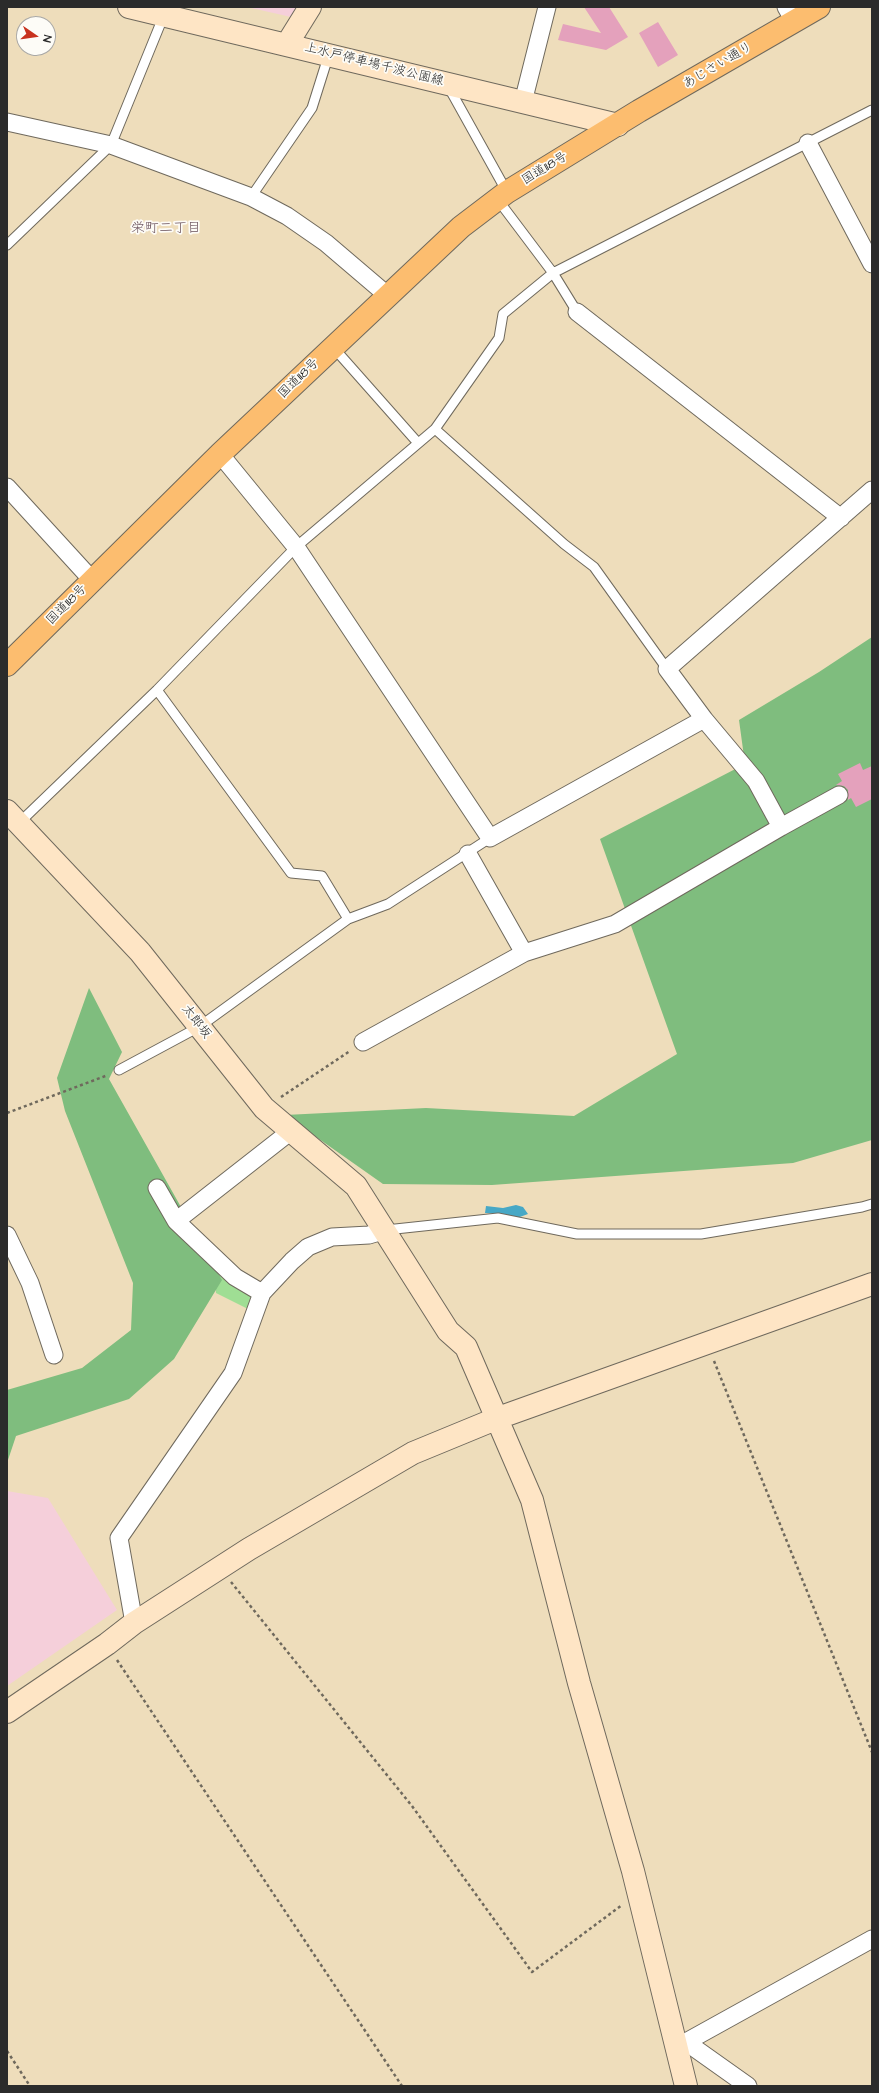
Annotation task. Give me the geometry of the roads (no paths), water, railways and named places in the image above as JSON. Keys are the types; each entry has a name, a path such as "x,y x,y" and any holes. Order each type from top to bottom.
{"highway":[{"name":"あじさい通り","path":"618,125 790,14 819,7"},
{"name":"国道118号","path":"7,666 220,454 387,295 461,227 502,196 618,125"}],"street":[{"name":"上水戸停車場千波公園線","path":"129,7 329,54 618,125"},
{"path":"287,44 310,7"},
{"path":"523,102 547,7"},
{"path":"7,122 111,145 251,197 288,216 326,243 387,295"},
{"path":"808,143 872,264"},
{"path":"577,312 841,518"},
{"path":"220,454 296,547 490,838 704,719"},
{"path":"781,827 756,781 704,719 667,669 872,490"},
{"path":"8,491 92,580"},
{"path":"363,1042 524,953 615,924 781,827 839,795"},
{"name":"太郎坂","path":"13,817 140,952 264,1108 356,1186 386,1230 448,1331 466,1347 498,1418 532,1500 579,1682 681,2044 686,2086"},
{"path":"468,854 524,953"},
{"path":"176,1221 291,1131"},
{"path":"157,1188 176,1221 235,1277 262,1293"},
{"path":"134,1623 119,1538 233,1373 262,1293 292,1261 308,1247 332,1237 369,1234 386,1230"},
{"path":"7,1235 30,1283 54,1355"},
{"path":"7,1712 107,1644 134,1623 250,1548 413,1453 498,1418 706,1342 872,1284"},
{"path":"748,2086 681,2044 872,1939"}],"lane":[{"path":"7,245 111,145 164,15"},
{"path":"251,197 312,108 329,54"},
{"path":"447,83 502,196 577,312"},
{"path":"13,817 157,690 296,547 435,429 500,338 503,314 553,273 872,110"},
{"path":"333,347 418,443"},
{"path":"435,429 564,544 594,567 667,669"},
{"path":"157,690 291,873 322,876 348,919"},
{"path":"119,1070 199,1027 348,919 388,904 468,854 490,838"},
{"path":"386,1230 498,1218 577,1234 701,1234 862,1207 872,1204"}],"water":[{"path":"516,1205 523,1207 528,1214 517,1218 505,1214 485,1213 486,1206 503,1208"}],"district":[{"name":"栄町二丁目","path":"166,229"}]}
